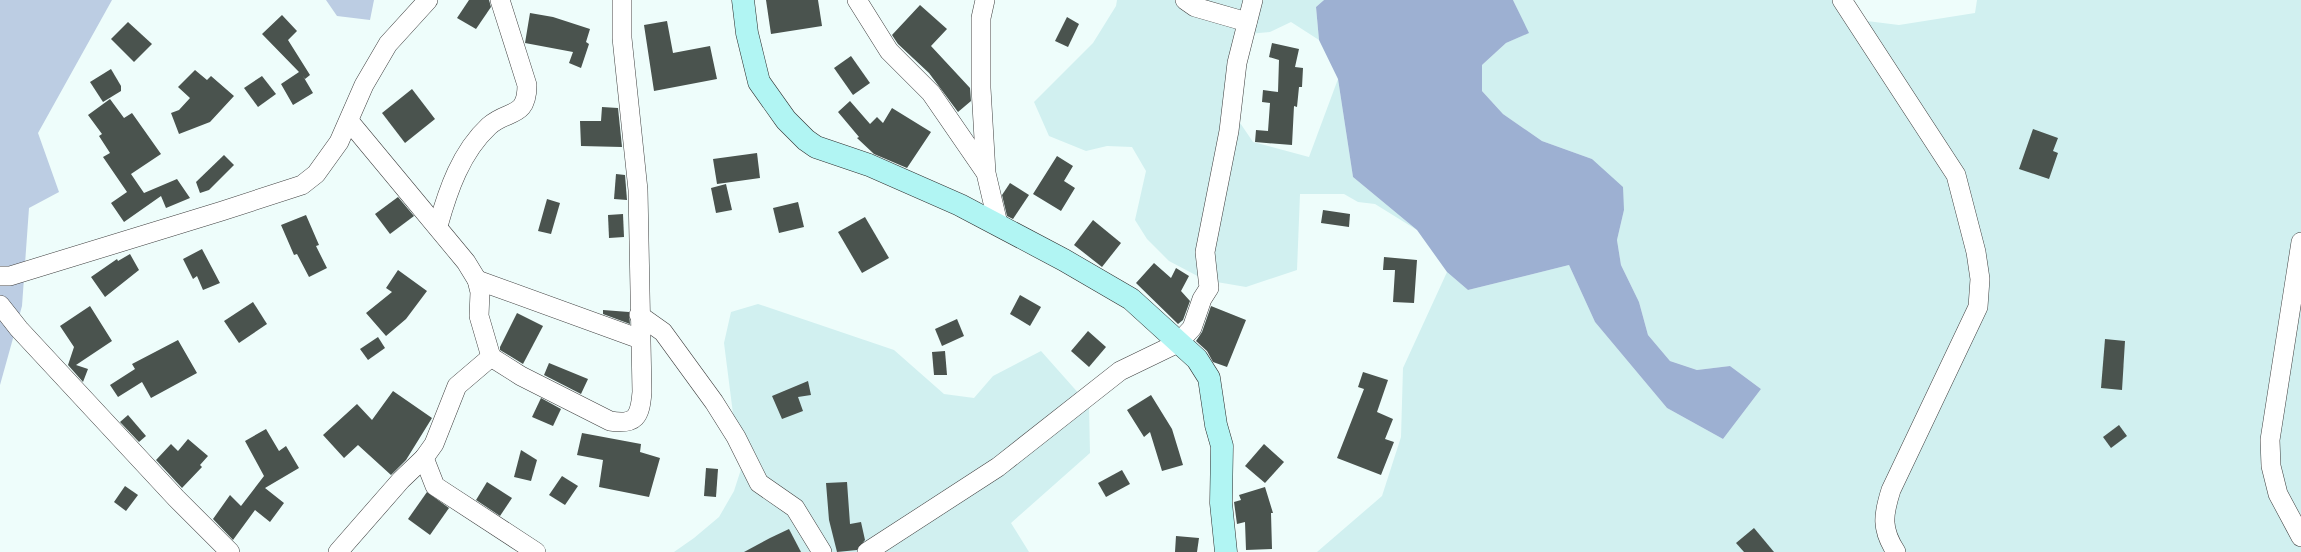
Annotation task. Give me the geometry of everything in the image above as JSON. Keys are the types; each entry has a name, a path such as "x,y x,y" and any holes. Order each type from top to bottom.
{"main road":[{"path":"743,0 747,33 759,82 786,120 806,140 816,147 869,165 998,224 1131,298 1196,359 1209,378 1216,425 1222,446 1221,503 1226,552"}],"street":[{"path":"0,276 10,276 302,185 316,174 339,142 364,86 388,44 428,0"},
{"path":"438,226 454,176 469,152 485,130 493,123 520,111 527,99 527,85 500,0"},
{"path":"348,121 438,226 466,262 477,280 480,292 479,316 491,357 521,376 610,422 624,424 635,419 641,407 638,190 622,38 622,0"},
{"path":"857,0 889,51 931,93 974,152 986,173"},
{"path":"985,0 981,18 981,80 986,173 998,224"},
{"path":"1185,0 1195,7 1247,22"},
{"path":"866,552 998,467 1120,371 1178,343 1192,328 1202,300 1209,288 1206,252 1229,131 1237,63 1253,0"},
{"path":"1842,0 1956,176 1971,230 1980,279 1978,306 1891,490 1885,508 1884,525 1887,539 1896,552"},
{"path":"2301,242 2270,440 2270,466 2278,494 2301,537"},
{"path":"477,280 640,338"},
{"path":"0,305 18,329 165,486 230,552"},
{"path":"639,315 654,323 663,332 714,402 736,437 759,483 796,508 822,552"},
{"path":"338,552 401,480 424,458 434,444 457,386 491,357"},
{"path":"424,458 435,486 536,552"}],"shaded area":[{"path":"0,0 112,0 38,133 59,192 29,208 22,306 0,385"},
{"path":"326,0 374,0 370,20 337,16"},
{"path":"1117,0 1324,0 1316,7 1319,40 1291,22 1270,32 1237,35 1232,111 1253,142 1309,157 1338,79 1353,177 1417,230 1375,204 1358,202 1344,194 1300,194 1297,270 1246,287 1205,280 1169,261 1147,239 1135,220 1146,171 1132,147 1107,146 1086,151 1049,136 1034,102 1093,43 1116,6"},
{"path":"1324,0 1513,0 1529,33 1506,43 1482,65 1482,91 1503,114 1542,141 1592,159 1623,187 1624,210 1617,240 1621,265 1639,302 1648,335 1670,361 1697,370 1730,366 1761,389 1723,439 1667,408 1595,322 1569,265 1468,290 1447,272 1417,230 1353,177 1338,79 1319,40 1316,7"},
{"path":"1513,0 1836,0 1851,19 1899,25 1975,13 1977,0 2301,0 2301,552 1317,552 1382,496 1401,437 1403,368 1447,272 1468,290 1569,265 1595,322 1667,408 1723,439 1761,389 1730,366 1697,370 1670,361 1648,335 1639,302 1621,265 1617,240 1624,210 1592,159 1542,141 1503,114 1482,91 1482,65 1506,43 1528,33"},
{"path":"758,304 894,350 944,394 974,398 993,376 1041,351 1089,405 1090,453 1011,523 1029,552 674,552 694,538 719,517 734,491 743,463 736,437 724,343 731,312"}],"building":[{"path":"469,0 489,0 491,7 476,29 457,18"},
{"path":"766,0 818,0 822,26 771,34"},
{"path":"920,5 947,29 931,46 970,88 971,101 958,112 929,73 898,44 892,35"},
{"path":"530,13 553,17 590,29 586,42 589,44 581,68 569,63 573,52 525,43"},
{"path":"282,15 297,31 288,40 310,75 305,79 303,76 313,93 293,105 281,84 299,72 262,34"},
{"path":"1067,17 1079,24 1068,47 1055,41"},
{"path":"667,21 673,53 710,46 717,79 654,91 644,25"},
{"path":"128,22 152,44 134,62 111,39"},
{"path":"1272,43 1299,49 1295,67 1303,68 1302,87 1299,87 1297,107 1294,106 1292,145 1255,142 1256,130 1268,131 1270,103 1262,102 1263,90 1278,92 1279,60 1269,57"},
{"path":"851,56 870,83 853,95 834,68"},
{"path":"111,69 121,86 121,91 103,102 90,82"},
{"path":"195,70 207,80 211,76 234,96 210,122 179,134 171,113 179,110 190,98 178,87"},
{"path":"262,76 276,94 258,107 244,88"},
{"path":"412,89 435,119 405,143 382,113"},
{"path":"110,99 124,118 132,113 161,154 131,174 144,193 177,179 190,198 166,208 161,196 124,222 111,203 127,192 103,157 110,153 99,136 102,134 88,115"},
{"path":"850,101 870,124 877,117 883,123 892,108 931,132 907,168 874,154 857,138 859,137 838,112"},
{"path":"602,107 618,108 622,147 581,146 580,121 601,121"},
{"path":"2033,129 2058,138 2053,151 2058,153 2049,179 2019,169"},
{"path":"757,153 760,178 717,184 713,159"},
{"path":"224,155 234,165 209,190 200,193 196,182"},
{"path":"1057,156 1073,166 1064,181 1075,188 1061,211 1033,194"},
{"path":"616,174 625,175 627,200 614,199"},
{"path":"1010,183 1029,195 1013,219 1007,216 1002,195"},
{"path":"726,184 732,210 716,213 711,188"},
{"path":"398,197 414,216 390,234 375,214"},
{"path":"547,199 560,203 551,234 538,231"},
{"path":"798,202 804,227 779,233 773,208"},
{"path":"1323,210 1350,214 1349,227 1321,223"},
{"path":"623,214 624,237 609,238 608,215"},
{"path":"306,215 319,245 316,246 327,268 309,277 297,254 294,255 281,225"},
{"path":"865,217 889,258 862,273 838,232"},
{"path":"1093,220 1121,243 1102,267 1074,245"},
{"path":"202,249 220,283 203,290 197,276 193,279 183,259"},
{"path":"130,254 139,270 105,297 91,277 117,259 118,261"},
{"path":"1384,257 1417,260 1414,303 1393,302 1395,270 1383,270"},
{"path":"1154,263 1171,278 1176,268 1189,276 1181,291 1190,301 1183,320 1178,324 1136,283"},
{"path":"398,270 427,291 406,319 386,336 366,313 392,292 386,288"},
{"path":"1020,295 1041,307 1030,326 1010,314"},
{"path":"253,302 267,324 239,343 224,321"},
{"path":"90,306 112,341 76,365 88,369 83,382 68,365 74,347 60,326"},
{"path":"1211,306 1246,320 1227,367 1213,362 1207,351 1196,341 1202,332"},
{"path":"603,310 629,312 630,324 603,314"},
{"path":"517,313 543,326 523,364 500,350 500,347"},
{"path":"957,319 964,336 942,346 935,329"},
{"path":"1088,331 1106,347 1089,367 1071,351"},
{"path":"378,337 385,348 368,360 360,349"},
{"path":"2105,339 2125,341 2122,390 2101,388"},
{"path":"178,340 197,373 151,398 142,382 118,397 110,385 135,369 132,364"},
{"path":"945,351 947,375 934,375 932,352"},
{"path":"549,363 588,379 581,394 544,375"},
{"path":"1363,372 1388,380 1377,412 1393,419 1385,439 1394,442 1381,475 1337,458 1364,389 1358,387"},
{"path":"808,381 811,395 798,397 803,411 782,419 772,396"},
{"path":"393,391 432,418 406,460 391,475 358,445 344,458 323,435 357,404 372,420"},
{"path":"1151,395 1172,429 1183,465 1162,471 1150,432 1144,437 1127,410"},
{"path":"541,398 561,409 553,426 532,417"},
{"path":"128,415 146,436 139,442 120,422"},
{"path":"2119,425 2127,436 2111,448 2103,437"},
{"path":"266,429 279,451 286,446 299,468 265,488 284,503 270,522 255,510 233,540 213,519 230,495 241,506 264,476 245,441"},
{"path":"582,433 641,444 640,452 660,458 649,497 599,487 603,460 577,455"},
{"path":"188,439 208,456 200,465 202,467 182,488 156,460 171,444 178,451"},
{"path":"1264,444 1284,462 1265,483 1245,466"},
{"path":"521,450 537,460 531,481 514,477"},
{"path":"706,468 718,469 716,497 704,496"},
{"path":"1122,470 1130,484 1106,497 1098,483"},
{"path":"562,476 578,486 565,505 549,495"},
{"path":"487,482 512,498 500,516 476,500"},
{"path":"847,482 850,524 861,522 865,540 857,550 837,552 829,520 826,483"},
{"path":"125,486 138,495 126,511 114,502"},
{"path":"1265,487 1273,513 1271,513 1272,549 1246,550 1245,522 1237,524 1234,502 1241,500 1239,495"},
{"path":"427,492 449,508 430,535 408,519"},
{"path":"1754,528 1774,552 1744,552 1736,543"},
{"path":"789,529 801,552 744,552 770,538"},
{"path":"1176,536 1199,538 1197,552 1175,552"}]}
